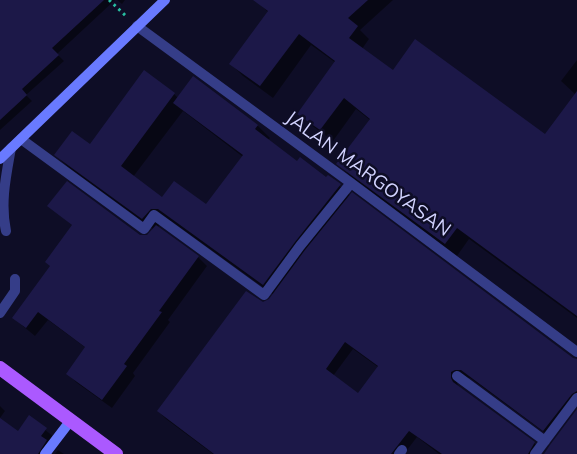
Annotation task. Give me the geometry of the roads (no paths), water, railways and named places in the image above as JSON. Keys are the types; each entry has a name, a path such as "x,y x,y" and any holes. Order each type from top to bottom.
{"main road":[{"path":"0,159 165,0"},
{"path":"0,368 116,454"},
{"path":"45,454 71,420"}],"street":[{"name":"JALAN MARGOYASAN","path":"137,26 577,352"},
{"path":"21,138 144,229 154,215 264,295 300,246 351,183"},
{"path":"6,231 2,206 3,188 11,148"},
{"path":"0,313 15,291 15,279"},
{"path":"457,376 545,441"},
{"path":"535,454 577,398"}]}
